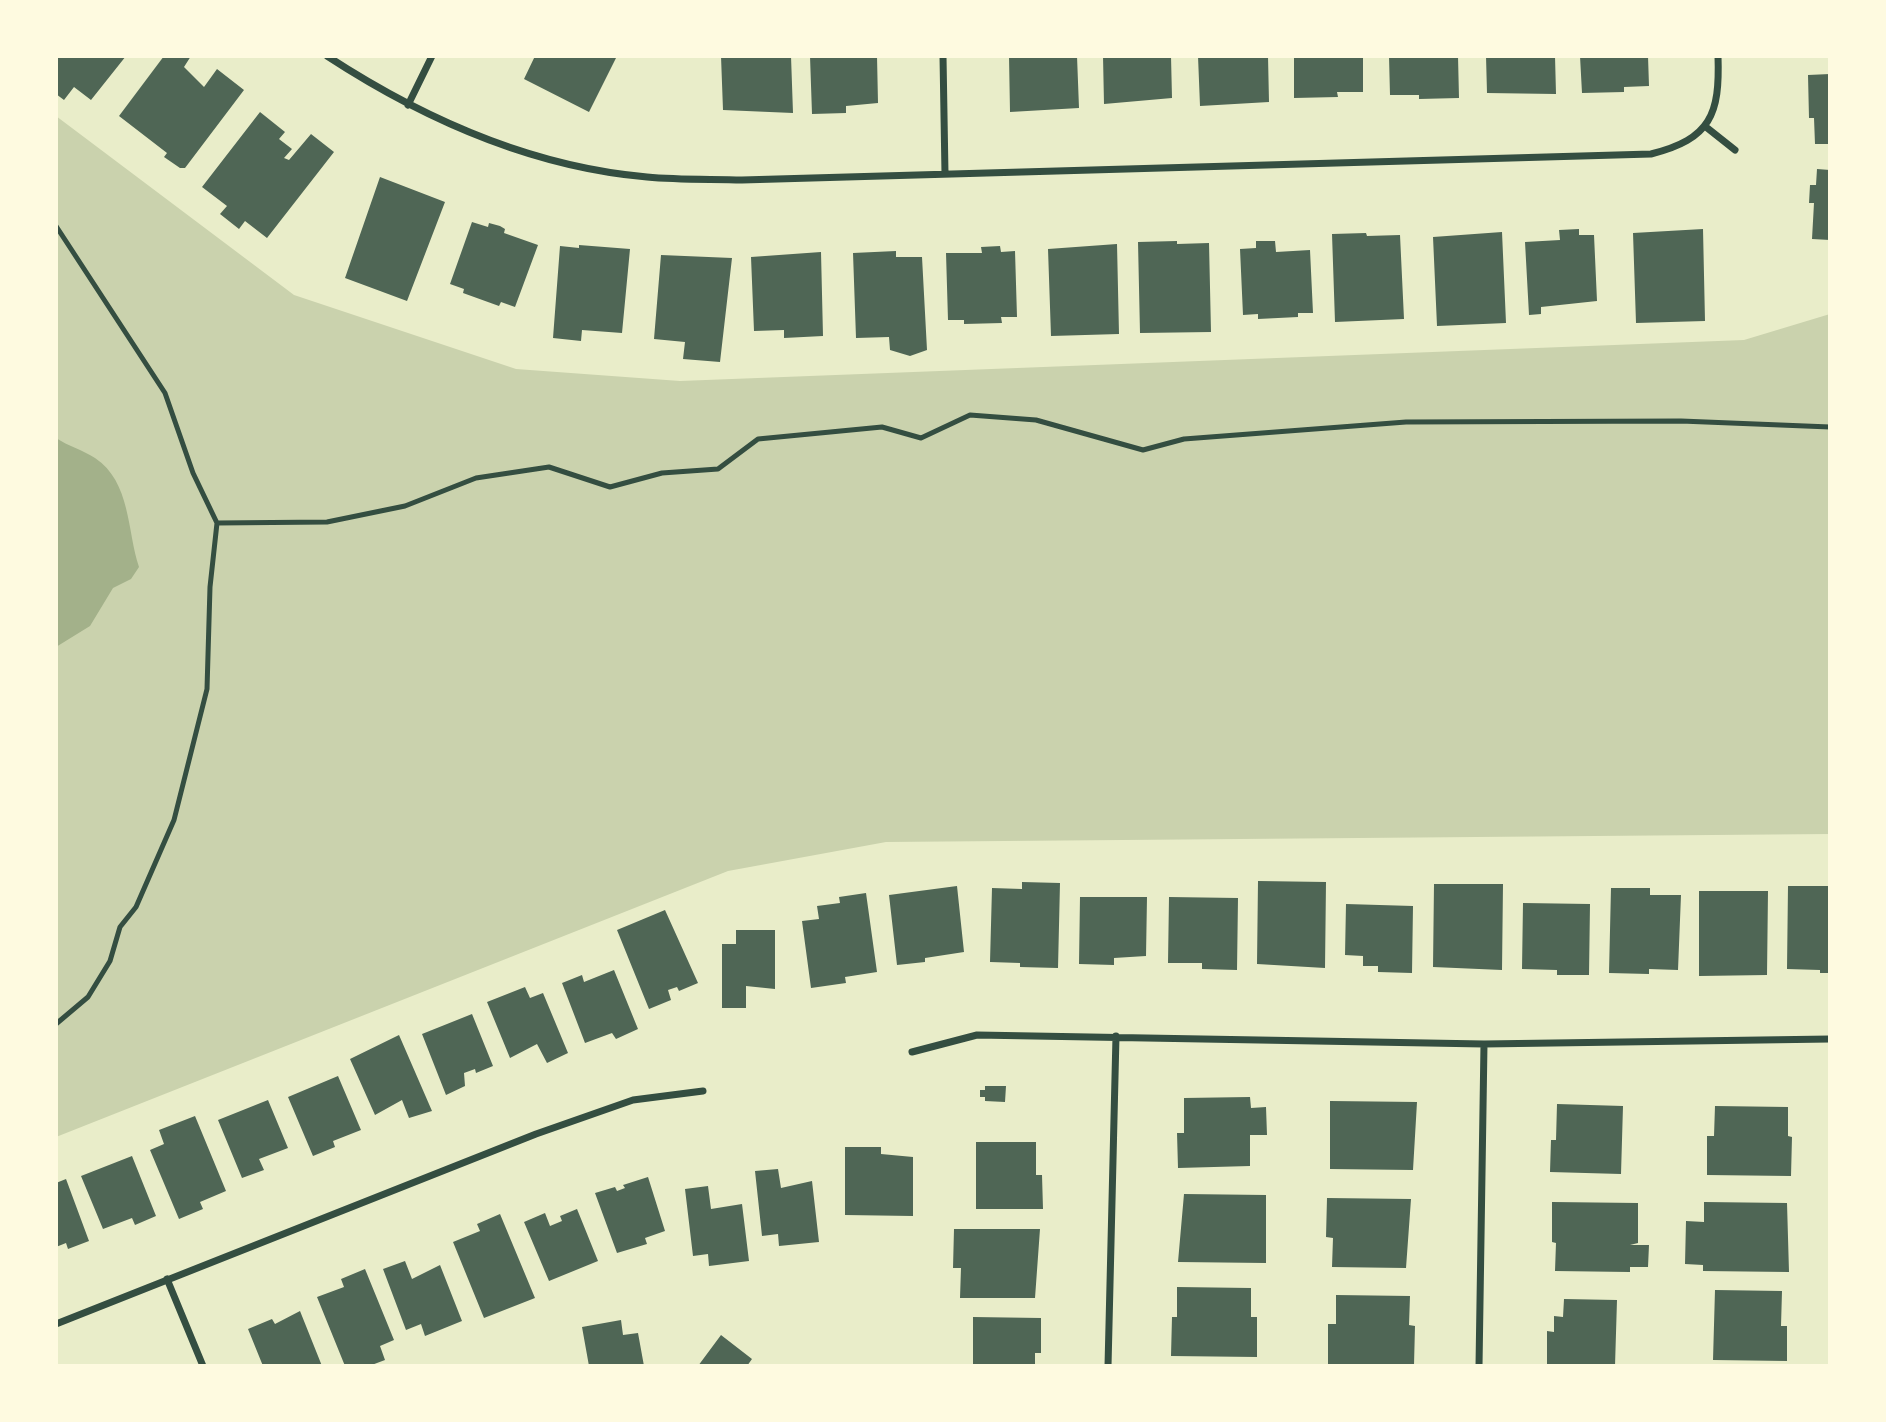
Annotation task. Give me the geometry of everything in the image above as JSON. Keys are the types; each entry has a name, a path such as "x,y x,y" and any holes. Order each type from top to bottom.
{"street":[{"path":"327,56 408,105 474,134 544,157 646,177 742,180 1651,154 1688,143 1706,127 1718,100 1718,56"},
{"path":"408,105 432,56"},
{"path":"943,56 945,174"},
{"path":"1706,127 1735,150"},
{"path":"912,1052 977,1035 1484,1044 1830,1039"},
{"path":"1108,1366 1116,1036"},
{"path":"1479,1366 1484,1044"},
{"path":"56,1324 536,1133 633,1100 703,1091"},
{"path":"167,1279 202,1366"}],"lane":[{"path":"56,226 165,393 192,473 217,523 210,587 207,689 174,820 136,907 120,927 110,961 88,997 56,1024"},
{"path":"217,523 327,522 405,506 475,478 549,467 610,487 663,473 718,469 758,439 882,427 921,438 970,415 1036,420 1143,450 1184,439 1406,422 1681,421 1830,427"}],"shaded area":[{"path":"56,116 294,295 516,369 680,381 1744,340 1830,314 1830,834 886,842 728,871 56,1137"},
{"path":"56,438 95,458 107,468 115,480 126,508 139,567 131,579 113,588 90,626 56,647"}],"building":[{"path":"56,56 126,56 91,100 74,87 64,100 56,94"},
{"path":"164,56 191,56 184,67 204,87 217,69 244,90 185,168 180,168 164,157 167,153 119,116"},
{"path":"535,56 617,56 589,112 524,79"},
{"path":"721,56 791,56 793,113 723,110"},
{"path":"810,56 877,56 878,103 846,106 846,113 812,114"},
{"path":"1009,56 1077,56 1079,108 1010,112"},
{"path":"1103,56 1171,56 1172,98 1104,104"},
{"path":"1198,56 1268,56 1269,102 1200,106"},
{"path":"1294,56 1363,56 1363,92 1337,92 1338,97 1294,98"},
{"path":"1389,56 1458,56 1459,98 1419,99 1419,95 1390,95"},
{"path":"1486,56 1555,56 1556,94 1487,93"},
{"path":"1580,56 1648,56 1649,86 1624,87 1624,92 1582,93"},
{"path":"1830,74 1830,144 1815,144 1814,118 1809,118 1808,75"},
{"path":"260,112 285,132 279,139 292,149 284,158 289,160 311,134 334,152 267,238 245,221 239,229 220,214 227,206 202,187"},
{"path":"1817,169 1830,170 1830,240 1812,239 1814,203 1809,203 1810,185 1816,185"},
{"path":"380,177 445,202 407,301 345,278"},
{"path":"472,222 488,227 489,223 500,226 505,229 504,233 538,245 515,307 501,302 499,306 463,293 464,289 450,284"},
{"path":"1579,229 1579,235 1594,235 1597,301 1541,307 1541,314 1529,315 1525,242 1560,240 1559,230"},
{"path":"1703,229 1705,321 1636,323 1633,233"},
{"path":"1502,232 1506,323 1437,326 1433,237"},
{"path":"1366,233 1367,236 1400,235 1404,319 1335,322 1332,234"},
{"path":"1177,241 1177,244 1209,243 1211,332 1140,333 1138,242"},
{"path":"1256,241 1275,241 1276,252 1310,250 1313,313 1298,313 1298,317 1258,319 1258,314 1243,315 1240,249 1256,248"},
{"path":"1117,244 1119,334 1051,336 1048,249"},
{"path":"579,245 630,249 622,333 582,330 581,341 553,338 560,246 579,248"},
{"path":"1000,246 1001,252 1015,251 1017,317 1001,317 1002,323 964,324 964,320 948,320 946,253 982,253 981,247"},
{"path":"896,251 896,257 922,257 927,350 910,356 890,350 889,337 856,338 853,253"},
{"path":"821,252 823,336 784,338 784,330 754,331 751,257"},
{"path":"661,255 732,258 720,362 683,359 685,342 654,339"},
{"path":"1258,881 1326,882 1325,968 1257,964"},
{"path":"1022,882 1060,883 1058,968 1020,967 1020,963 990,962 992,888 1022,889"},
{"path":"1434,884 1503,884 1502,970 1433,967"},
{"path":"957,886 964,952 925,958 925,962 897,965 889,895"},
{"path":"1788,886 1830,886 1830,973 1787,969"},
{"path":"1611,888 1650,888 1650,895 1681,895 1678,970 1649,969 1649,974 1609,973"},
{"path":"1699,891 1768,891 1767,975 1699,976"},
{"path":"866,893 877,972 845,977 846,983 811,988 802,921 819,919 817,906 840,903 839,897"},
{"path":"1080,897 1147,897 1146,956 1114,958 1114,965 1079,964"},
{"path":"1169,897 1238,898 1237,970 1202,969 1202,963 1168,963"},
{"path":"1523,903 1590,904 1589,975 1557,975 1557,970 1522,969"},
{"path":"1346,904 1413,906 1412,973 1378,972 1378,966 1363,966 1363,956 1345,955"},
{"path":"665,910 698,983 679,991 677,987 668,990 671,1000 649,1009 617,930"},
{"path":"736,930 775,930 775,989 746,986 746,1008 722,1008 722,944 736,944"},
{"path":"614,970 638,1029 616,1039 612,1033 585,1043 562,983 582,975 584,982"},
{"path":"525,987 530,998 543,993 568,1053 547,1063 537,1044 510,1058 487,1002"},
{"path":"472,1014 493,1066 476,1073 475,1069 464,1073 465,1086 446,1095 422,1034"},
{"path":"399,1035 432,1111 409,1118 402,1100 375,1115 350,1059"},
{"path":"338,1076 361,1130 333,1141 335,1147 313,1156 288,1097"},
{"path":"985,1086 1006,1086 1005,1102 985,1101 985,1097 980,1097 980,1090 985,1090"},
{"path":"1250,1097 1251,1108 1266,1107 1267,1135 1250,1135 1250,1166 1178,1168 1177,1133 1184,1133 1184,1098"},
{"path":"268,1100 288,1148 259,1159 264,1170 242,1178 218,1120"},
{"path":"1330,1101 1417,1102 1413,1170 1330,1169"},
{"path":"1557,1104 1623,1106 1621,1174 1550,1172 1551,1140 1556,1140"},
{"path":"1715,1106 1788,1107 1788,1136 1792,1137 1791,1176 1707,1175 1707,1136 1714,1136"},
{"path":"195,1116 226,1191 200,1202 203,1209 179,1219 150,1150 164,1144 159,1130"},
{"path":"976,1142 1036,1142 1036,1175 1042,1175 1043,1209 976,1209"},
{"path":"845,1147 881,1147 881,1154 913,1157 913,1216 845,1215"},
{"path":"132,1156 156,1216 135,1225 132,1218 103,1229 81,1176"},
{"path":"778,1169 781,1188 812,1181 819,1242 779,1246 778,1234 762,1236 755,1171"},
{"path":"648,1177 665,1231 645,1238 647,1244 617,1253 595,1193 615,1187 617,1191 625,1188 623,1185"},
{"path":"66,1179 89,1241 68,1249 66,1243 56,1247 56,1183"},
{"path":"708,1186 711,1209 742,1204 749,1261 709,1266 708,1254 693,1256 685,1189"},
{"path":"1184,1194 1266,1195 1266,1263 1178,1262"},
{"path":"1327,1198 1411,1199 1406,1268 1332,1267 1333,1238 1326,1237"},
{"path":"1552,1202 1638,1203 1638,1243 1630,1245 1649,1245 1648,1267 1630,1267 1630,1272 1555,1271 1556,1243 1552,1242"},
{"path":"1704,1202 1787,1203 1789,1272 1703,1271 1703,1265 1685,1264 1686,1221 1704,1222"},
{"path":"577,1209 598,1261 549,1281 524,1222 545,1213 550,1226 562,1221 560,1216"},
{"path":"500,1214 535,1298 484,1318 453,1242 480,1231 477,1224"},
{"path":"954,1229 1040,1229 1035,1298 960,1298 961,1268 953,1268"},
{"path":"405,1261 412,1279 440,1265 462,1321 425,1336 421,1324 406,1330 383,1269"},
{"path":"365,1269 394,1340 380,1346 385,1360 369,1366 345,1366 317,1297 344,1287 341,1279"},
{"path":"1177,1287 1251,1288 1251,1317 1257,1317 1257,1357 1171,1356 1172,1317 1177,1317"},
{"path":"1715,1290 1782,1291 1781,1326 1787,1326 1787,1361 1713,1360"},
{"path":"1336,1295 1410,1296 1409,1325 1415,1326 1414,1365 1328,1364 1328,1324 1336,1324"},
{"path":"1564,1299 1617,1300 1615,1366 1547,1366 1547,1331 1554,1332 1554,1316 1563,1317"},
{"path":"300,1311 322,1366 263,1366 248,1329 272,1319 275,1324"},
{"path":"973,1317 1041,1318 1041,1353 1035,1353 1035,1366 973,1366"},
{"path":"621,1320 623,1335 638,1333 644,1366 589,1366 582,1327"},
{"path":"721,1335 752,1359 747,1366 698,1366"}]}
